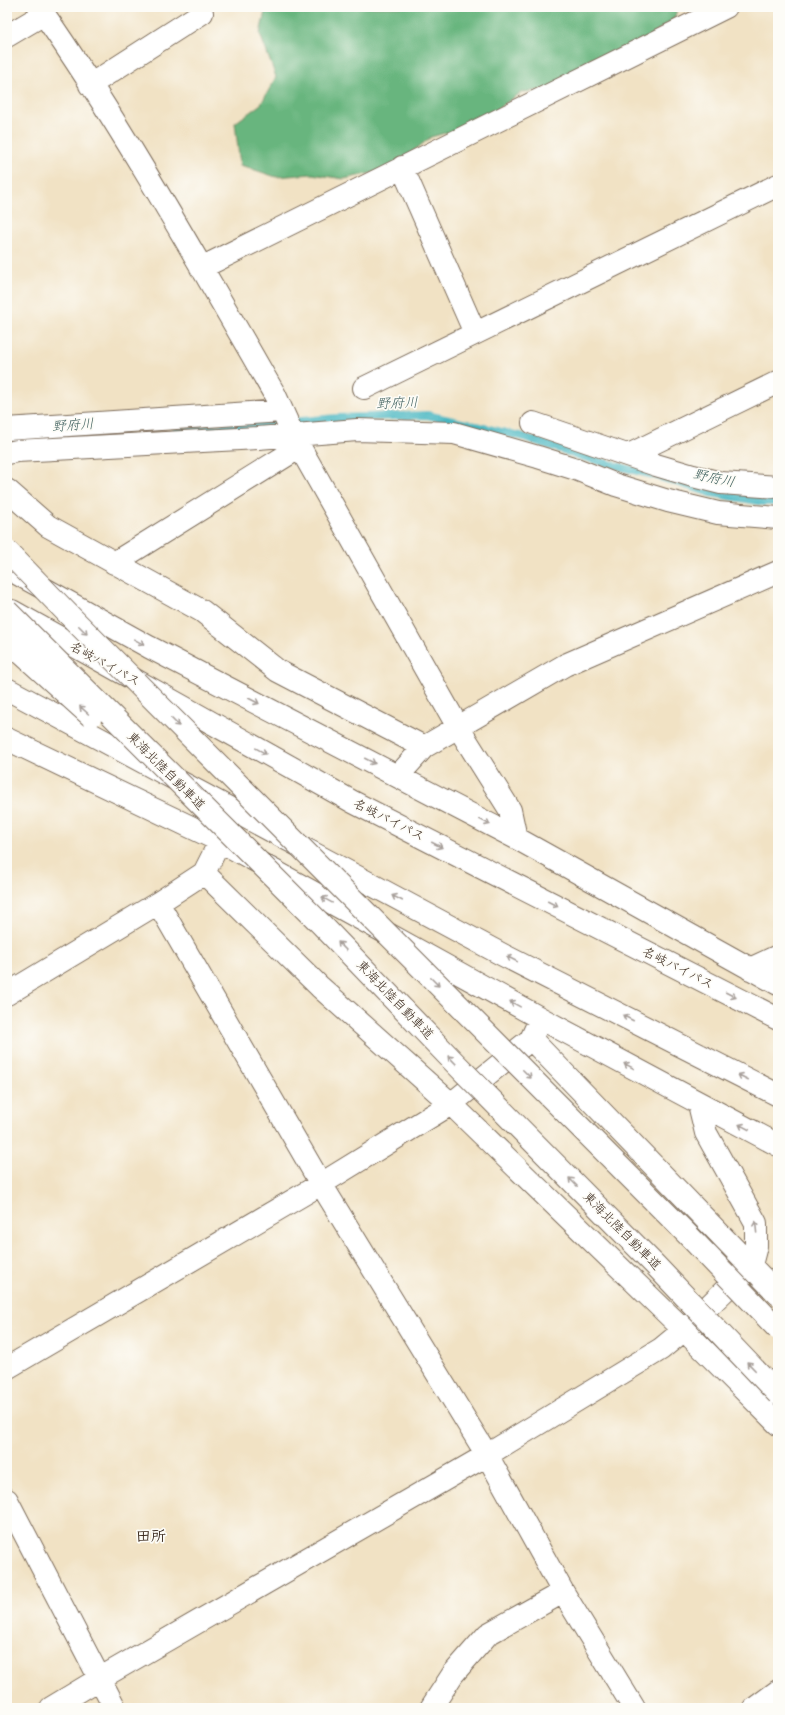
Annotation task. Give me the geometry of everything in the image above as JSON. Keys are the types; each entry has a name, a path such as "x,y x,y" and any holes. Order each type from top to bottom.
{"main road":[{"path":"201,268 726,7"},
{"path":"7,36 41,11 90,85 201,268 275,395 290,428 458,727 510,810 516,838"},
{"path":"90,85 202,13"},
{"path":"402,167 475,333"},
{"path":"364,388 778,185"},
{"path":"629,455 778,382"},
{"path":"533,423 656,465 721,483 778,487"},
{"path":"7,453 17,451 258,438 290,428"},
{"path":"114,563 290,428"},
{"path":"7,429 290,428 454,433 576,469 616,485 668,501 718,513 778,518"},
{"path":"7,490 48,526 202,612 278,671 424,747"},
{"path":"7,551 79,626 687,1234 778,1328"},
{"path":"7,568 149,647 516,838 778,984"},
{"path":"398,776 424,747 565,665 778,572"},
{"name":"東海北陸自動車道","path":"7,610 321,924 454,1062 656,1266 778,1394"},
{"name":"名岐バイパス","path":"7,610 353,802 778,1019"},
{"path":"7,640 321,924"},
{"path":"7,689 503,954 778,1095"},
{"path":"7,739 220,841 540,1018 778,1145"},
{"path":"7,994 158,903 204,873 220,841"},
{"path":"204,873 320,987 451,1104 684,1330 778,1424"},
{"path":"158,903 322,1184 487,1455 563,1592 634,1708"},
{"path":"750,968 778,956"},
{"path":"7,1368 322,1184 451,1104 531,1040 540,1018"},
{"path":"531,1040 751,1266 776,1288"},
{"path":"51,1708 487,1455 661,1349 684,1330 751,1266 756,1246 756,1223 706,1133 699,1104"},
{"path":"7,1500 115,1708"},
{"path":"431,1708 453,1674 488,1634 563,1592"},
{"path":"755,1708 778,1691"}],"green space":[{"path":"266,7 678,7 674,19 630,50 590,59 553,89 522,92 474,125 431,137 391,169 344,179 312,174 276,177 240,165 235,123 261,104 276,77 260,34"}],"waterway":[{"name":"野府川","path":"175,432 337,418 427,415 524,437 583,457 656,476 711,493 764,502 778,502"}],"district":[{"name":"田所","path":"151,1536"}]}
